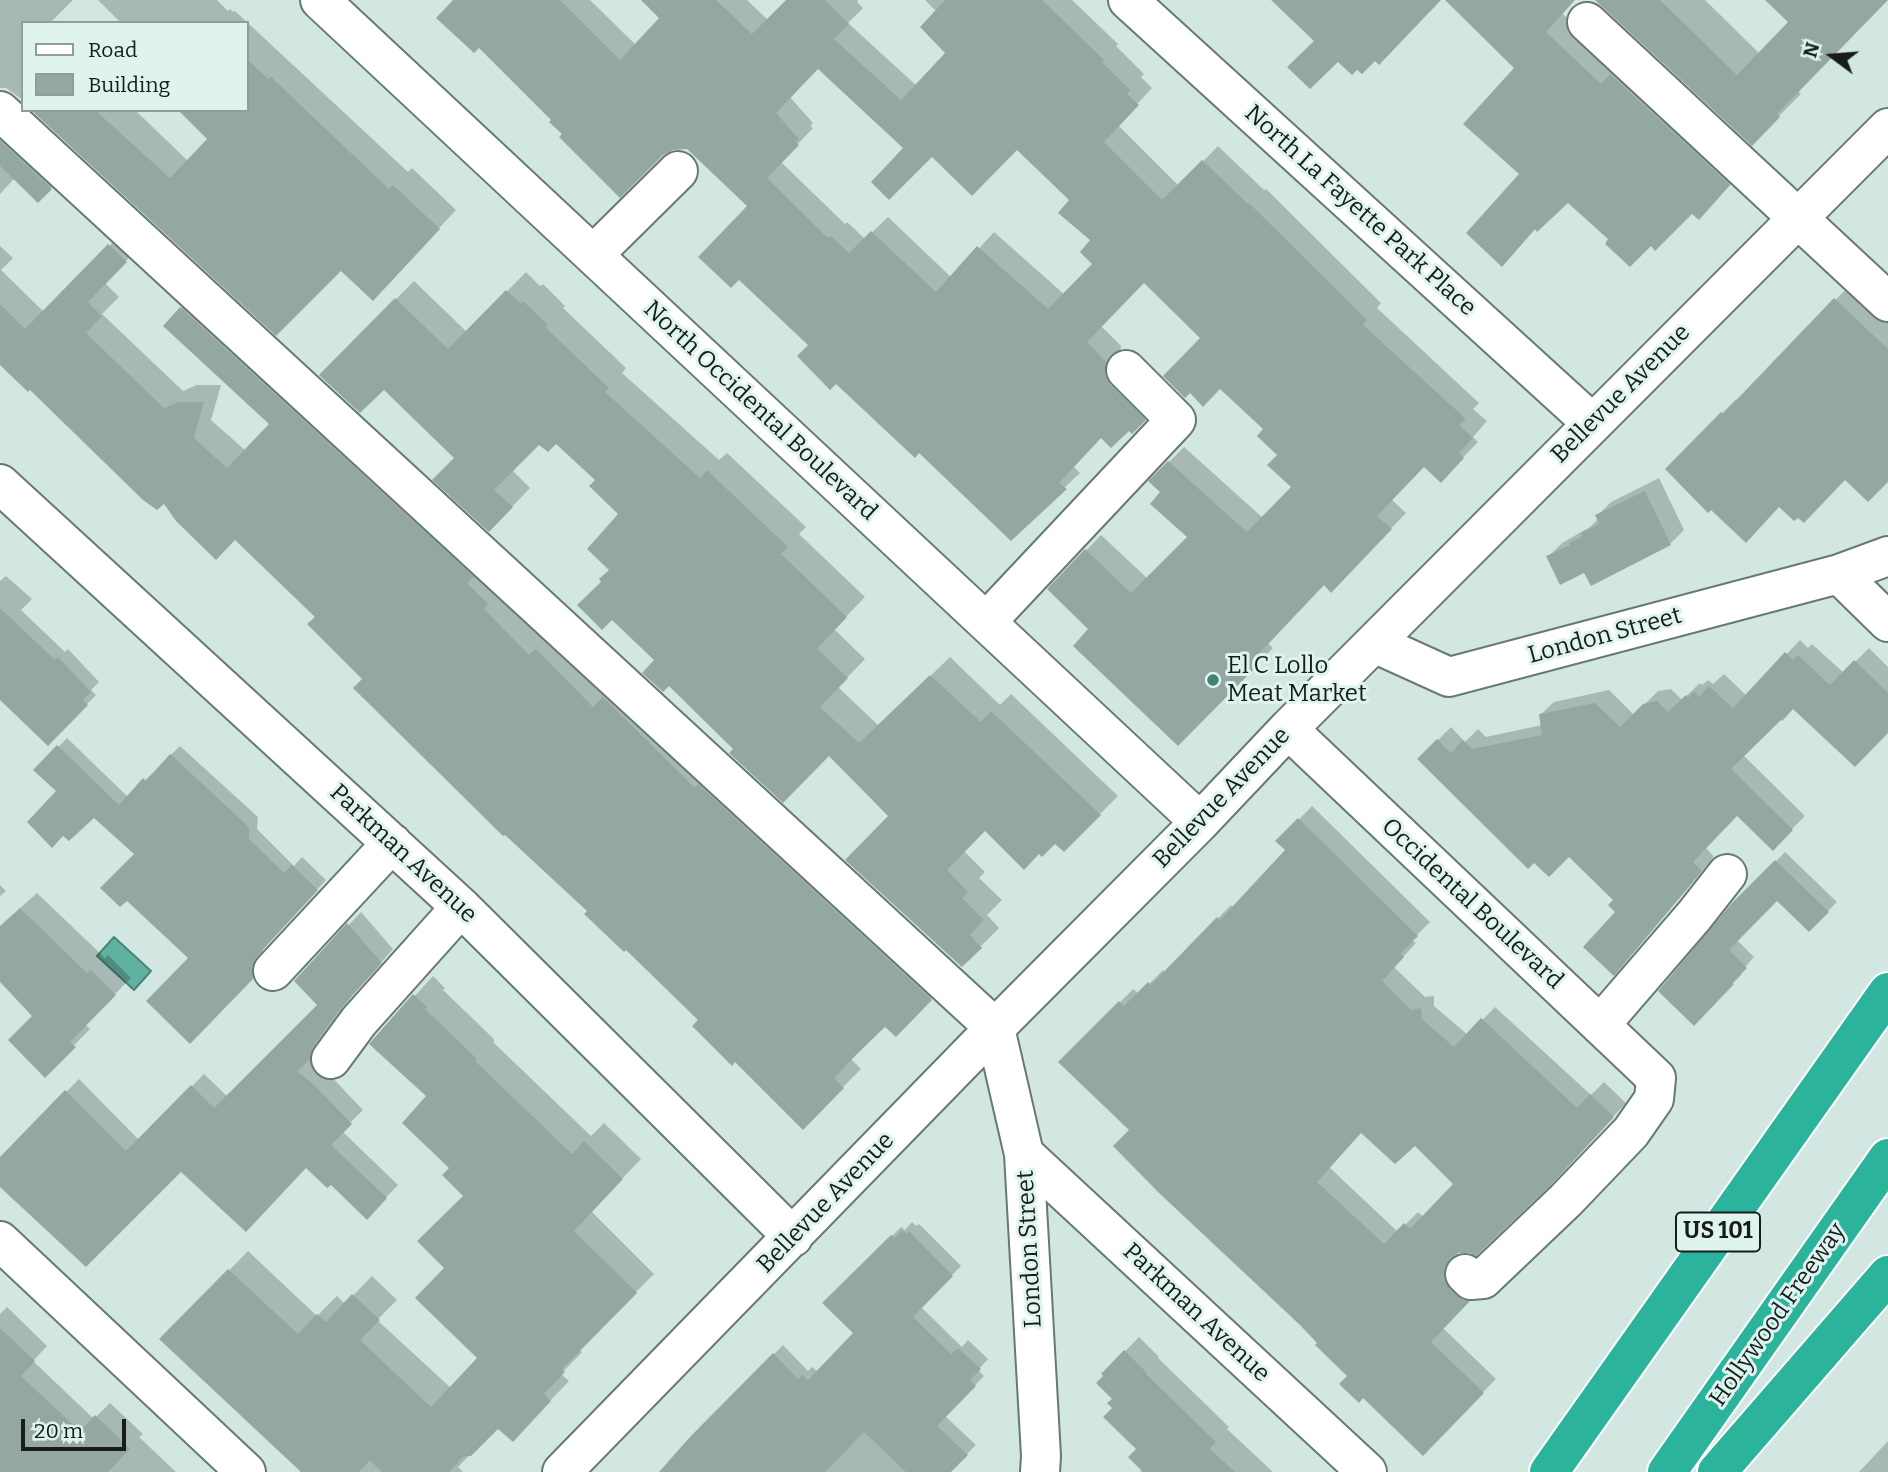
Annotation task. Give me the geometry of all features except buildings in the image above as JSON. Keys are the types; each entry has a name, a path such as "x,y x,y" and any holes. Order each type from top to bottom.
{"highway":[{"name":"US 101","path":"1549,1472 1888,992"},
{"name":"Hollywood Freeway","path":"1667,1472 1888,1158"},
{"path":"1717,1472 1888,1275"}],"street":[{"name":"North Occidental Boulevard","path":"320,0 1200,822"},
{"name":"North La Fayette Park Place","path":"1128,0 1592,423"},
{"path":"1587,22 1888,302"},
{"path":"0,111 995,1028"},
{"name":"Bellevue Avenue","path":"579,1466 793,1237 995,1028 1200,822 1288,729 1888,128"},
{"path":"593,255 678,171"},
{"path":"986,622 1176,420 1126,370"},
{"name":"Parkman Avenue","path":"0,484 461,907 793,1237"},
{"name":"London Street","path":"1374,643 1449,677 1839,574 1888,556"},
{"path":"1839,574 1888,622"},
{"name":"Occidental Boulevard","path":"1288,729 1656,1078 1654,1098 1631,1132 1566,1200 1483,1279 1471,1280 1465,1274"},
{"path":"273,971 392,843"},
{"path":"1600,1025 1727,874"},
{"path":"331,1059 359,1021 461,907"},
{"name":"London Street","path":"995,1028 1024,1154 1040,1472"},
{"name":"Parkman Avenue","path":"1024,1154 1367,1472"},
{"path":"0,1241 246,1472"}],"shaded area":[{"path":"114,937 151,971 134,990 97,956"}],"place":[{"name":"El C Lollo Meat Market","path":"1213,680"}]}
